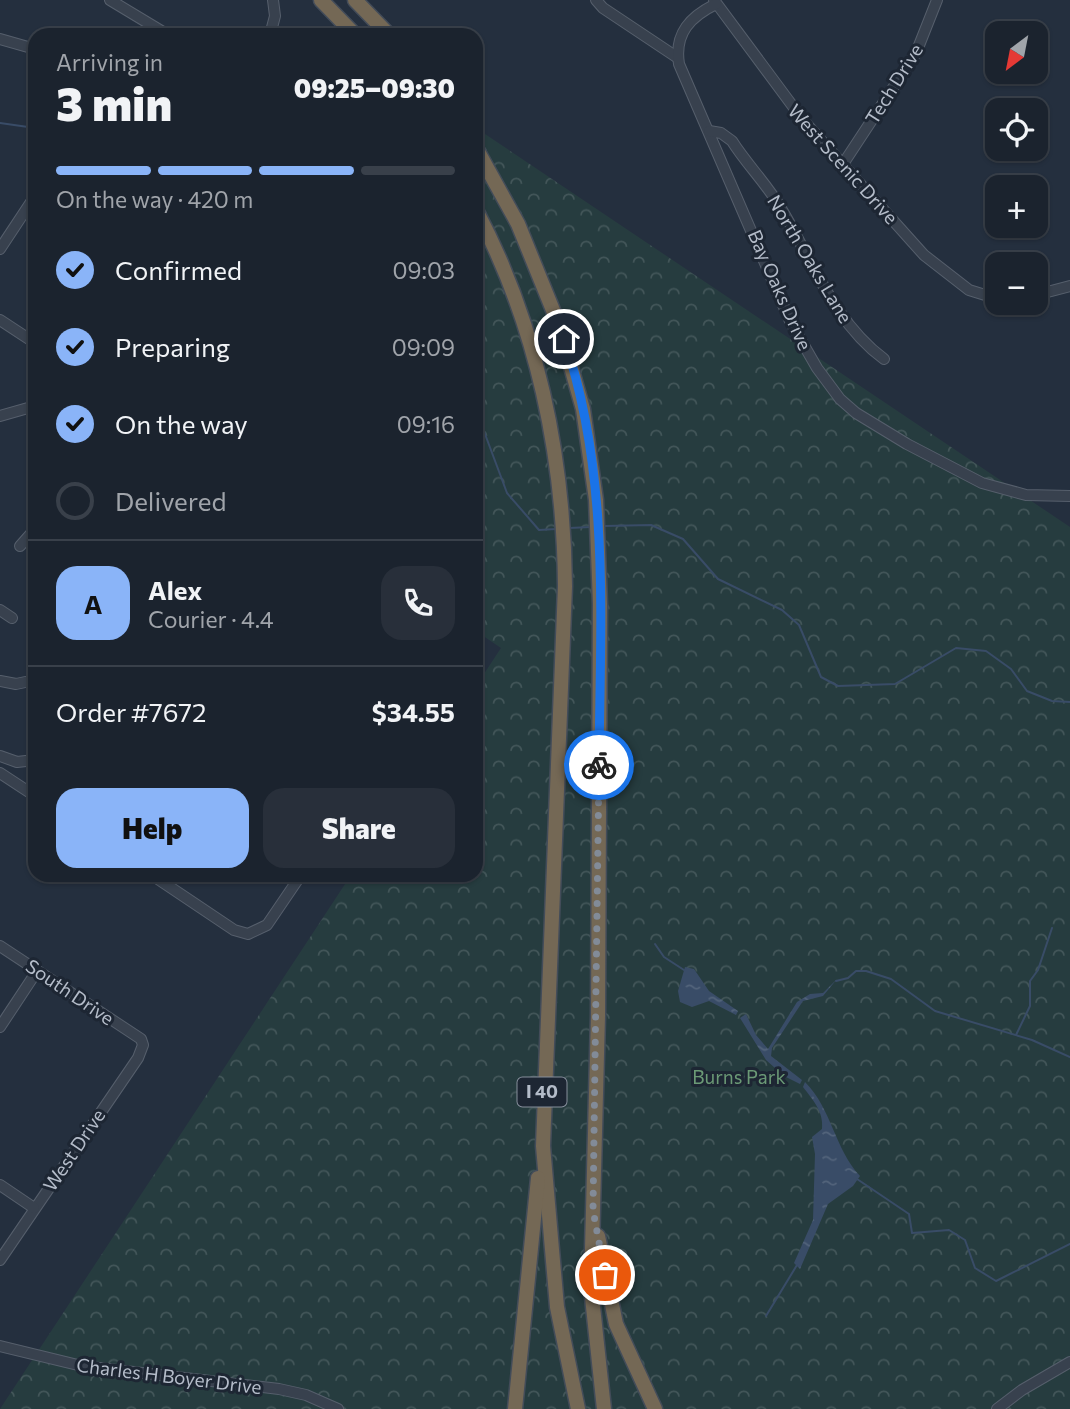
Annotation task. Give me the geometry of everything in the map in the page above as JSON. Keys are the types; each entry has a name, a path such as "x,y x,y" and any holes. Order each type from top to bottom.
{"highway":[{"path":"321,0 348,28"},
{"path":"355,0 382,28"},
{"path":"483,160 518,223 559,325 583,409 596,499 600,550 598,1016 591,1288 604,1409"},
{"name":"I 40","path":"483,225 506,276 533,355 551,431 562,502 565,551 543,1146 557,1307 578,1409"},
{"path":"514,1409 531,1229 543,1146"},
{"path":"593,1210 616,1324 655,1409"}],"street":[{"path":"110,0 156,28"},
{"path":"272,28 275,16 273,0"},
{"path":"596,0 603,8 678,58 680,38 687,25 698,13 715,2"},
{"name":"Tech Drive","path":"843,164 916,52 937,0"},
{"name":"West Scenic Drive","path":"715,2 780,92 843,164 943,272 976,293 985,295"},
{"path":"0,39 28,47"},
{"name":"Bay Oaks Drive","path":"678,58 790,321 817,369 848,407 907,444 982,483 1026,495 1070,496"},
{"name":"North Oaks Lane","path":"709,131 721,133 732,141 782,209 817,276 850,326 860,339 884,359"},
{"path":"0,249 28,207"},
{"path":"1048,292 1070,286"},
{"path":"0,320 28,338"},
{"path":"0,416 28,408"},
{"path":"20,546 28,537"},
{"path":"0,610 12,618"},
{"path":"0,681 16,684 28,681"},
{"path":"0,756 17,762 28,761"},
{"path":"17,762 2,777 28,792"},
{"path":"162,882 234,930 248,934 256,933 267,925 296,882"},
{"name":"South Drive","path":"0,946 141,1039"},
{"path":"0,1027 37,971"},
{"name":"West Drive","path":"0,1260 138,1058 143,1045 141,1039"},
{"path":"0,1185 34,1208"},
{"name":"Charles H Boyer Drive","path":"0,1346 82,1366 279,1389 306,1395 338,1409"},
{"path":"997,1409 1070,1362"}],"green space":[{"name":"Burns Park","path":"483,133 1070,527 1070,1409 0,1409 346,882 483,882 483,675 501,648 483,636"}],"water":[{"path":"685,967 694,969 709,991 738,1011 736,1015 709,1001 692,1007 680,1002 678,991"},
{"path":"837,979 823,996 803,1001 772,1048 771,1056 802,1080 800,1084 784,1076 766,1060 740,1018 746,1014 756,1035 768,1049 797,1002 810,994 823,993"},
{"path":"805,1082 821,1104 844,1153 860,1176 853,1186 828,1204 800,1269 794,1263 813,1220 815,1154 812,1137 822,1129 817,1106 803,1087"}],"waterway":[{"path":"0,123 28,127"},
{"path":"483,429 507,493 539,530 556,529"},
{"path":"604,526 651,525 683,539 718,579 782,610 799,625 821,677 838,686 895,684 956,648 986,651 1011,669 1027,691 1052,701 1070,702"},
{"path":"569,528 591,527"},
{"path":"1016,1035 1030,1006 1030,981 1038,970 1052,928"},
{"path":"655,944 664,957 684,970"},
{"path":"836,981 848,978 856,971 866,971 891,979 935,1011 1032,1040 1070,1057"},
{"path":"857,1179 909,1214 912,1233 949,1230 965,1240 975,1268 996,1281 1070,1244"},
{"path":"766,1316 797,1265"}],"way so far":[{"path":"599,765 598,1016 593,1210 605,1275"}],"route":[{"path":"564,339 583,409 596,499 600,550 599,765"}]}
